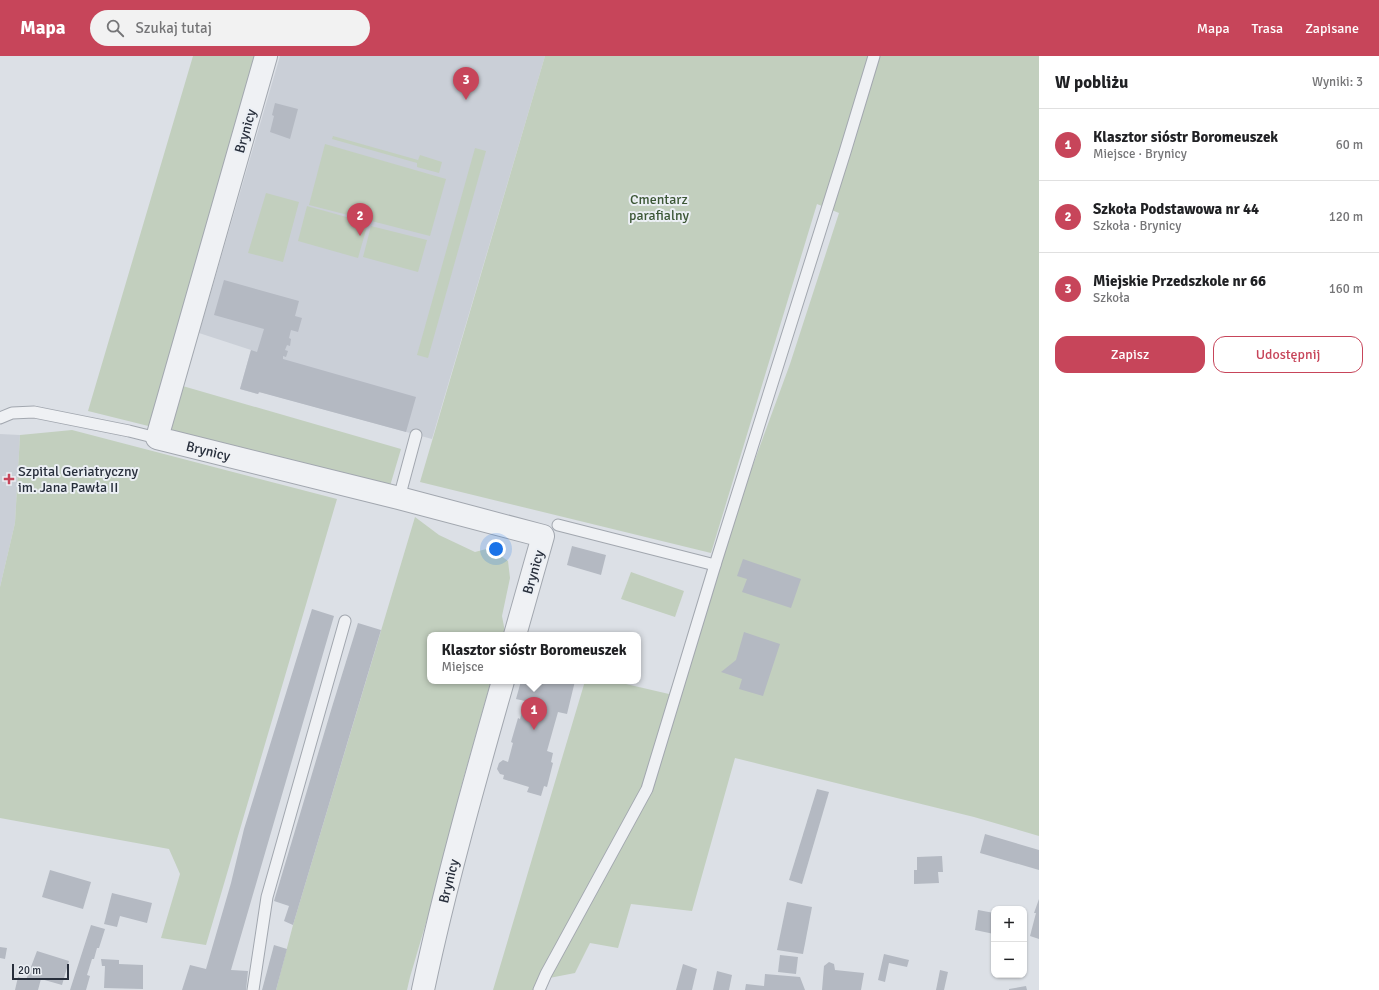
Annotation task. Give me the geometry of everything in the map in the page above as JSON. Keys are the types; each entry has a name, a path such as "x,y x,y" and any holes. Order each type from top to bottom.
{"street":[{"name":"Brynicy","path":"266,56 157,438 399,498 554,526 517,632"},
{"name":"Brynicy","path":"423,990 432,946 501,684"}],"lane":[{"path":"539,990 546,974 647,789 874,56"},
{"path":"0,418 12,413 34,412 157,438"},
{"path":"399,498 416,435"},
{"path":"554,526 715,566"},
{"path":"253,990 267,898 345,621"}],"shaded area":[{"path":"280,56 545,56 432,439 260,392 258,394 240,389 251,350 199,333"},
{"name":"Szpital Geriatryczny im. Jana Pawła II","path":"0,434 20,435 15,523 0,587"}],"green space":[{"path":"193,56 255,56 162,380 401,449 390,486 88,411"},
{"name":"Cmentarz parafialny","path":"545,56 1039,56 1039,836 974,817 735,758 692,911 631,904 618,948 590,943 575,973 544,979 541,990 493,990 584,684 626,684 669,694 790,364 839,213 817,204 711,553 420,482"},
{"path":"333,136 418,160 420,155 442,162 439,173 417,167 417,163 332,139"},
{"path":"325,144 446,179 430,236 309,205"},
{"path":"475,148 486,151 428,358 417,355"},
{"path":"266,193 299,202 283,262 248,253"},
{"path":"307,206 368,223 358,258 298,241"},
{"path":"371,226 427,240 418,272 363,257"},
{"path":"72,430 337,499 206,945 161,938 180,874 169,849 0,818 0,587 15,523 20,435"},
{"path":"415,517 439,535 475,552 490,548 508,561 510,578 502,616 505,632 427,632 427,684 490,684 461,787 438,882 407,990 276,990 293,925"},
{"path":"631,572 684,591 675,617 621,599"}],"building":[{"path":"275,103 298,109 290,139 270,132 274,116 272,115"},
{"path":"224,280 299,301 295,316 302,318 298,332 291,330 289,338 291,339 290,346 287,345 285,350 288,351 286,357 283,356 283,359 416,397 406,432 259,392 258,394 240,389 251,350 257,352 264,329 214,315"},
{"path":"572,546 606,555 601,575 567,565"},
{"path":"743,559 801,579 791,608 742,592 747,579 737,576"},
{"path":"312,609 334,616 231,970 248,971 246,990 182,990 190,965 206,969 231,883 244,829"},
{"path":"358,623 381,630 293,925 284,921 289,906 274,901"},
{"path":"744,632 780,644 763,696 739,689 742,679 721,672 736,660"},
{"path":"520,684 574,684 567,714 558,712 547,751 553,753 551,762 553,763 547,787 544,786 541,796 527,792 529,787 503,779 504,775 500,774 497,769 499,763 503,760 508,762 513,743 511,742 525,701 516,699"},
{"path":"817,789 829,792 802,884 789,880"},
{"path":"985,834 1039,850 1039,870 980,853"},
{"path":"942,856 943,872 938,872 939,883 914,884 914,870 917,870 917,857"},
{"path":"50,870 91,882 83,909 42,897"},
{"path":"112,893 152,903 147,923 120,916 117,927 104,924"},
{"path":"1039,899 1039,939 1030,936 1036,913 1034,913"},
{"path":"787,902 812,907 803,954 777,950"},
{"path":"978,910 991,912 991,933 975,930"},
{"path":"91,925 105,929 99,948 97,948 94,959 92,959 87,975 90,976 86,990 70,990"},
{"path":"274,945 287,949 276,990 262,990"},
{"path":"0,947 7,948 5,959 0,958"},
{"path":"37,951 69,961 62,985 41,979 38,990 15,990 18,977 26,980"},
{"path":"884,954 909,960 907,967 889,963 885,982 878,980"},
{"path":"780,955 798,957 796,974 778,972"},
{"path":"101,959 119,960 119,964 143,965 143,989 104,988 105,966 102,966"},
{"path":"829,962 834,964 835,970 864,973 861,990 822,990 824,966"},
{"path":"683,964 697,969 692,990 676,990"},
{"path":"940,970 948,972 944,990 936,990"},
{"path":"717,971 732,975 729,990 713,990"},
{"path":"765,974 800,977 805,990 745,990 746,984 764,986"},
{"path":"1026,986 1027,990 1009,990 1009,989"}],"place":[{"name":"Miejskie Przedszkole nr 66","path":"466,100"},
{"name":"Szkoła Podstawowa nr 44","path":"360,236"},
{"name":"Szpital Geriatryczny im. Jana Pawła II","path":"9,479"},
{"name":"Klasztor sióstr Boromeuszek","path":"534,730"}]}
